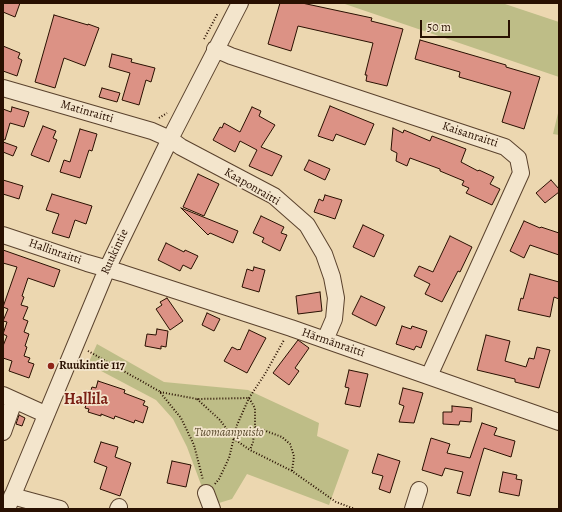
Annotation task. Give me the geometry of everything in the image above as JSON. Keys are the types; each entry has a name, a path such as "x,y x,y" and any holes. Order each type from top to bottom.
{"street":[{"name":"Ruukintie","path":"10,493 46,414 106,268 215,49 240,3"},
{"name":"Kaisanraitti","path":"215,49 231,56 505,147 518,158 521,173 429,376"},
{"name":"Matinraitti","path":"3,88 152,131 170,139"},
{"name":"Kaaponraitti","path":"170,139 214,165 274,196 307,225 324,254 332,277 336,298 334,319 325,340"},
{"name":"Hallinraitti","path":"3,235 87,264 106,268"},
{"name":"Härmänraitti","path":"106,268 291,328 559,422"},
{"path":"3,432 9,398 46,414"},
{"path":"413,509 419,490"},
{"path":"10,493 60,509"},
{"path":"206,493 212,509"}],"path":[{"path":"206,493 219,480 229,458 237,425 249,398 265,374 291,328"},
{"path":"85,358 88,350 159,391 197,399 249,398"},
{"path":"159,391 181,418 194,445 206,493"},
{"path":"249,398 255,408 255,427 253,442 250,450"},
{"path":"197,399 220,420 234,439 250,450 292,471 336,502 355,509"},
{"path":"255,427 282,437 290,444 294,456 292,471"}],"green space":[{"path":"342,3 502,3 559,22 559,77"},
{"path":"559,109 559,135 553,134"},
{"name":"Tuomaanpuisto","path":"97,344 164,382 248,390 319,423 317,436 349,450 329,505 247,474 232,499 209,506 187,447 173,419 156,400 88,364"}],"building":[{"path":"3,3 20,3 15,17 3,12"},
{"path":"280,3 302,3 372,18 371,21 403,29 387,86 366,81 367,75 365,75 373,43 298,26 291,51 268,44"},
{"path":"54,15 99,28 85,66 64,58 55,88 35,82"},
{"path":"420,40 506,65 506,67 540,77 524,129 502,122 511,92 459,77 460,72 415,59"},
{"path":"3,46 20,53 18,58 22,60 17,76 3,71"},
{"path":"112,54 132,59 131,62 155,68 151,82 146,80 139,105 122,100 130,73 109,67"},
{"path":"102,88 120,93 117,102 99,97"},
{"path":"330,106 374,124 365,145 336,134 333,141 318,136"},
{"path":"12,107 29,112 24,127 10,123 5,140 3,139 3,109 11,112"},
{"path":"252,107 261,111 259,116 275,125 261,147 282,156 272,176 249,166 257,150 240,141 235,152 213,140 224,123 240,132"},
{"path":"43,126 56,131 53,138 57,140 49,162 31,155"},
{"path":"393,128 403,133 404,130 430,141 432,136 466,149 461,162 494,177 490,184 500,189 492,205 466,193 469,188 462,185 464,181 440,171 440,169 410,158 407,166 396,161 397,153 391,150"},
{"path":"80,129 97,134 92,151 89,150 80,178 60,172 64,160 70,162"},
{"path":"3,142 17,147 13,156 3,152"},
{"path":"309,160 330,169 325,180 304,170"},
{"path":"198,174 219,184 204,216 183,207"},
{"path":"3,180 23,186 19,199 3,194"},
{"path":"551,180 559,189 559,192 545,203 536,193"},
{"path":"52,194 92,206 86,224 75,220 69,238 52,233 59,214 46,210"},
{"path":"325,195 342,200 335,219 314,212 319,199 323,201"},
{"path":"181,208 238,231 233,243 210,233 208,235"},
{"path":"261,216 284,227 281,233 287,235 280,251 262,242 264,238 253,233"},
{"path":"524,221 540,228 541,227 559,233 559,255 530,245 524,258 510,251"},
{"path":"363,225 384,235 374,257 353,247"},
{"path":"450,236 472,247 460,272 458,271 442,302 425,294 430,284 414,276 419,266 433,272"},
{"path":"166,243 184,252 185,250 198,256 191,269 183,265 180,271 158,260"},
{"path":"3,250 60,270 54,287 28,278 22,296 24,297 21,305 28,307 23,319 28,321 24,332 29,334 25,346 27,347 24,356 30,358 28,362 34,364 29,378 9,371 12,361 3,358 3,346 7,336 3,334 7,322 3,321 8,309 3,307 17,267 3,263"},
{"path":"254,267 265,270 259,292 242,287 247,269 253,271"},
{"path":"530,274 559,282 559,299 554,297 550,317 518,310 521,298 523,299"},
{"path":"320,292 322,311 298,314 296,296"},
{"path":"361,296 385,307 376,326 352,314"},
{"path":"167,298 183,321 170,330 156,309 162,305 160,302"},
{"path":"207,313 220,319 214,331 202,325"},
{"path":"402,326 411,329 412,326 427,331 421,348 416,346 414,350 396,344"},
{"path":"157,329 168,331 166,347 161,346 161,349 145,346 147,334 156,335"},
{"path":"249,330 266,338 247,373 224,361 232,347 240,350"},
{"path":"486,335 510,341 505,361 526,367 529,358 534,359 537,347 550,350 539,388 515,382 515,379 477,370"},
{"path":"298,340 309,348 295,368 299,371 289,385 273,373"},
{"path":"349,370 368,374 360,407 345,404 349,388 345,387"},
{"path":"98,381 125,390 124,393 145,401 143,405 148,407 143,423 135,420 134,423 115,416 114,419 101,414 101,416 88,412 89,409 85,408 92,387 96,388"},
{"path":"403,388 423,393 414,423 399,422 404,406 399,404"},
{"path":"452,406 472,408 471,422 460,421 459,425 443,424 443,412 452,412"},
{"path":"19,415 25,418 22,426 16,424"},
{"path":"482,423 497,428 494,435 515,441 511,457 484,448 470,496 457,493 463,472 445,468 442,476 422,470 431,438 450,444 447,453 470,458"},
{"path":"101,442 118,447 115,457 131,463 120,496 100,489 107,467 94,462"},
{"path":"378,454 400,461 390,493 379,489 383,476 372,473"},
{"path":"172,461 191,465 186,487 167,483"},
{"path":"503,472 517,475 516,479 522,480 519,496 499,492"}],"place":[{"name":"Ruukintie 117","path":"51,366"}],"district":[{"name":"Hallila","path":"86,400"}]}
